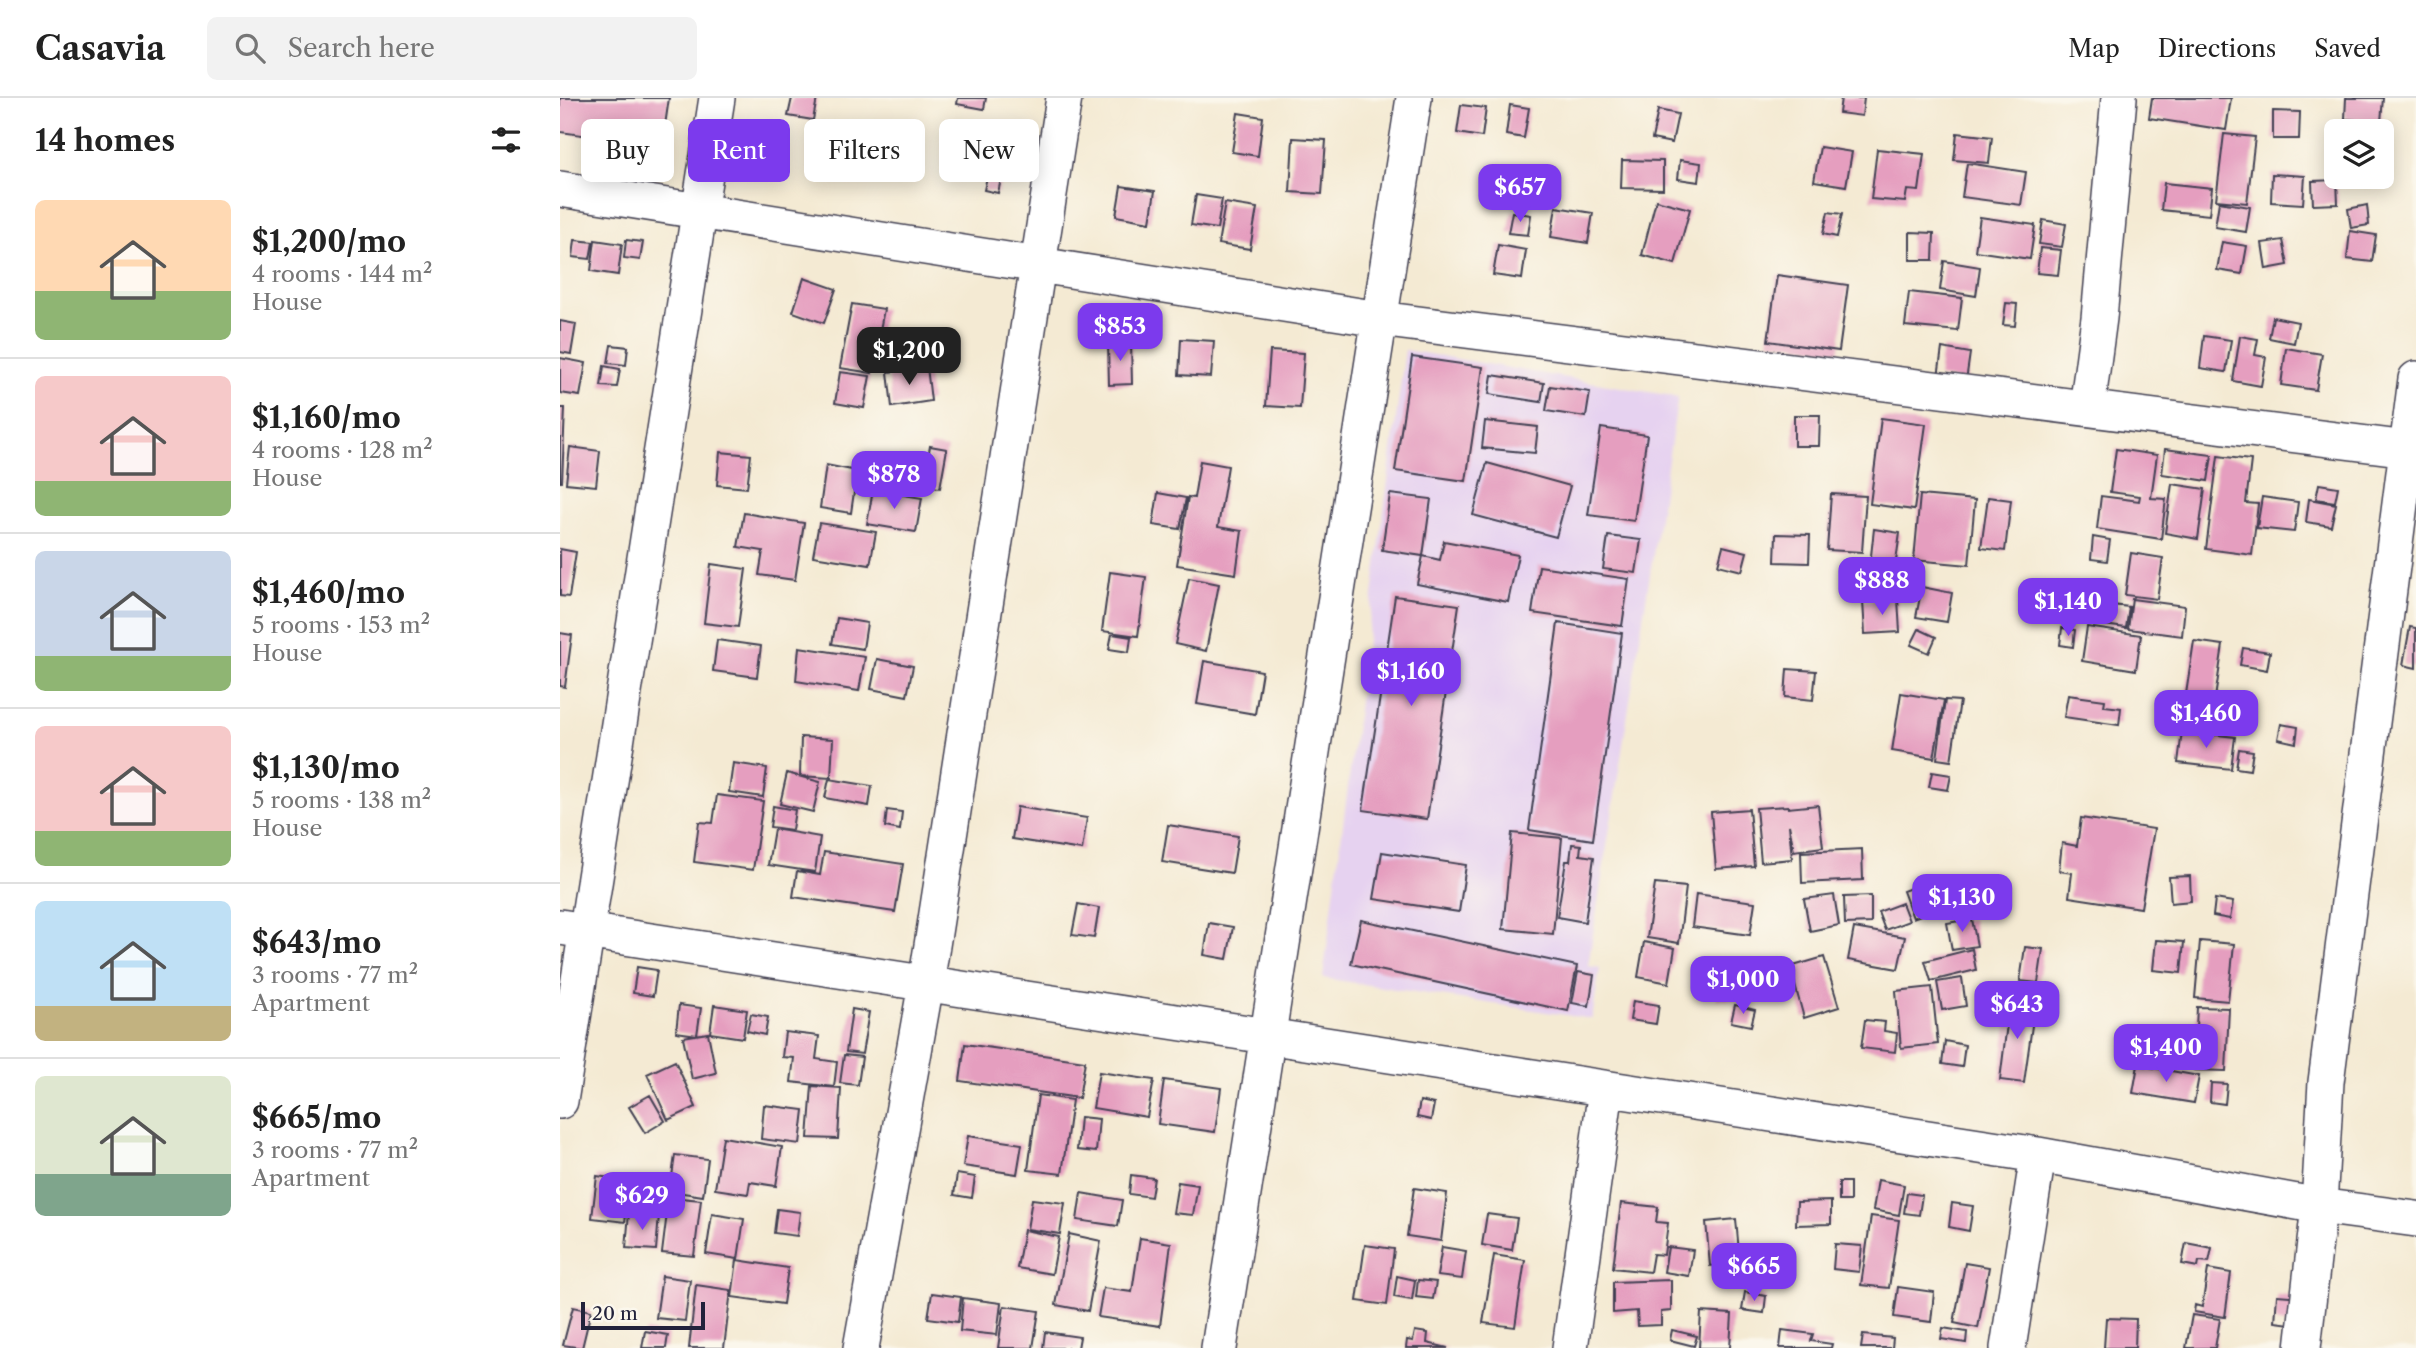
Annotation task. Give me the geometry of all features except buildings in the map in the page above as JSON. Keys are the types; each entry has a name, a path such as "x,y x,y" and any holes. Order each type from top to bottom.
{"street":[{"path":"560,1101 574,929 717,98"},
{"path":"861,1348 926,984 1064,98"},
{"path":"1219,1348 1414,98"},
{"path":"2087,408 2099,318 2119,98"},
{"path":"560,189 1379,319 2412,449"},
{"path":"2303,1348 2319,1206 2326,1082 2412,449 2416,379"},
{"path":"574,929 2038,1155 2319,1206 2416,1219"},
{"path":"1570,1348 1606,1088"},
{"path":"2008,1348 2038,1155"}],"shaded area":[{"path":"1405,350 1678,397 1588,966 1600,968 1592,1019 1323,978"}]}
